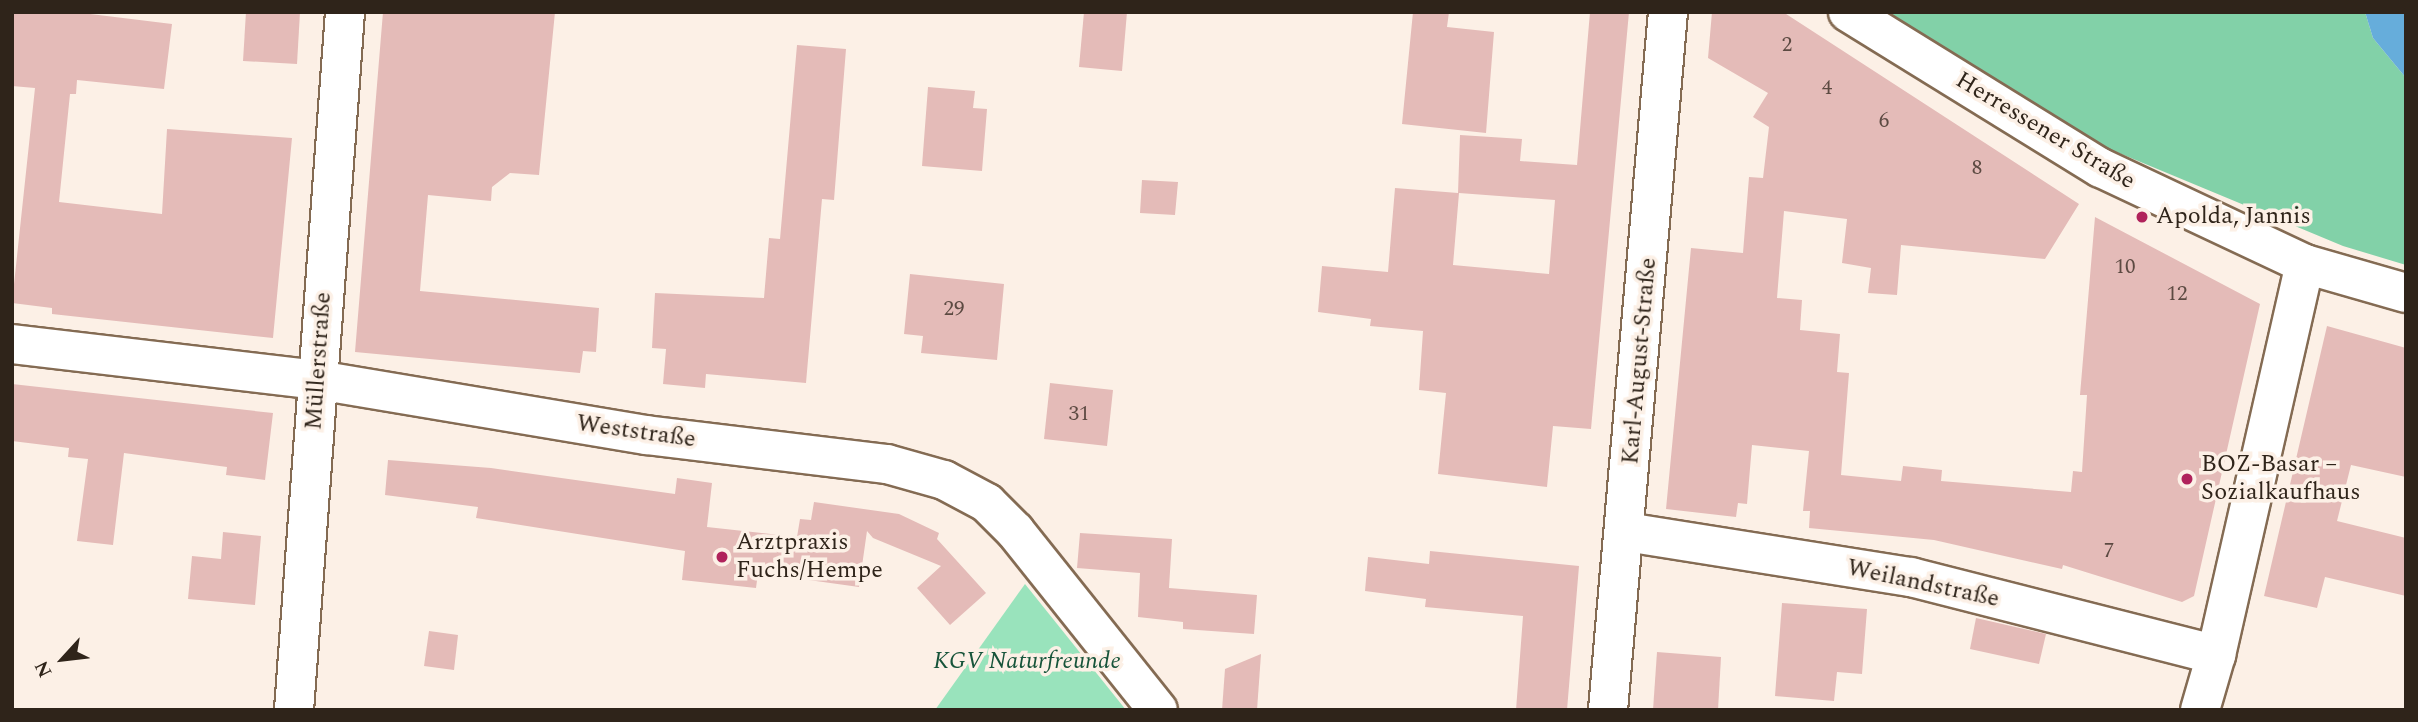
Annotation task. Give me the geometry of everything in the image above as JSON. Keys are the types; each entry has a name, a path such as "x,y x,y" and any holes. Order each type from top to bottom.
{"street":[{"name":"Müllerstraße","path":"294,710 345,12"},
{"name":"Karl-August-Straße","path":"1608,710 1626,532 1668,12"},
{"name":"Herressener Straße","path":"1848,12 2101,168 2206,221 2305,264 2406,293"},
{"path":"2200,710 2216,655 2305,264"},
{"name":"Weststraße","path":"12,344 317,380 646,435 887,464 944,480 987,503 1015,531 1158,710"},
{"name":"Weilandstraße","path":"1626,532 1911,577 2216,655"}],"green space":[{"path":"1879,12 2365,12 2373,38 2406,78 2406,265 2343,246 2078,136"},
{"name":"KGV Naturfreunde","path":"1025,584 1126,710 935,710"}],"water":[{"path":"2365,12 2406,12 2406,78 2373,38"}],"building":[{"path":"12,12 74,12 172,24 164,89 77,80 76,94 70,94 59,202 162,214 167,129 292,138 273,338 52,314 52,308 12,303 35,88 12,86"},
{"path":"246,12 300,12 297,64 243,61"},
{"path":"383,12 555,12 539,175 510,173 492,187 491,201 428,195 420,291 599,308 596,352 583,351 580,373 355,352"},
{"path":"1084,12 1127,12 1122,71 1079,67"},
{"path":"1413,12 1449,12 1447,27 1494,32 1486,133 1402,124"},
{"path":"1590,12 1629,12 1591,429 1553,426 1547,487 1438,474 1446,393 1419,390 1423,331 1370,326 1371,319 1318,312 1322,266 1388,272 1395,188 1458,193 1460,135 1522,139 1520,161 1577,165","holes":["1459,193 1555,200 1549,274 1453,265"]},
{"path":"1712,12 1783,12 2079,204 2045,259 1901,245 1897,295 1868,293 1871,268 1842,263 1847,219 1784,211 1777,298 1802,300 1800,330 1840,334 1837,372 1849,373 1841,475 1901,481 1903,466 1942,470 1941,481 2071,492 2073,471 2082,472 2087,395 2080,395 2095,217 2260,304 2194,596 2182,602 2063,565 2062,569 1934,540 1809,528 1810,511 1803,511 1809,451 1752,445 1747,504 1738,503 1736,517 1666,509 1691,248 1743,253 1749,177 1763,178 1769,127 1753,117 1768,93 1708,58"},
{"path":"797,45 846,49 834,200 822,199 806,383 706,374 705,388 663,384 666,349 652,348 655,293 764,298 769,238 780,239"},
{"path":"928,87 975,91 973,108 987,109 982,171 922,166"},
{"path":"1142,180 1178,182 1175,215 1140,213"},
{"path":"910,274 1004,284 997,360 921,353 923,336 904,334"},
{"path":"2327,326 2406,348 2406,477 2351,465 2337,521 2406,538 2406,596 2325,577 2317,608 2264,596"},
{"path":"1050,383 1113,390 1107,446 1044,439"},
{"path":"12,384 273,413 265,480 226,475 227,467 124,453 113,545 77,541 88,459 68,457 69,448 12,441"},
{"path":"388,460 491,468 675,494 677,478 712,483 707,527 797,537 800,519 811,520 814,502 899,514 939,533 937,539 986,593 950,625 917,588 941,566 873,538 867,531 859,587 758,573 756,588 682,580 685,551 476,518 478,507 385,495"},
{"path":"223,532 261,536 255,605 188,599 192,556 221,559"},
{"path":"1080,533 1172,539 1169,588 1257,595 1254,634 1183,629 1183,622 1138,617 1140,573 1077,568"},
{"path":"1430,551 1579,566 1567,710 1516,710 1523,616 1425,607 1426,599 1365,591 1368,557 1429,564"},
{"path":"1782,603 1867,609 1862,674 1837,672 1834,701 1775,696"},
{"path":"1976,618 2046,634 2039,664 1970,649"},
{"path":"429,631 458,635 454,670 424,666"},
{"path":"1657,652 1721,657 1718,710 1653,710"},
{"path":"1261,654 1257,710 1222,710 1225,669"}],"place":[{"name":"Apolda, Jannis","path":"2142,217"},
{"name":"BOZ-Basar – Sozialkaufhaus","path":"2187,479"},
{"name":"Arztpraxis Fuchs/Hempe","path":"722,557"}]}
